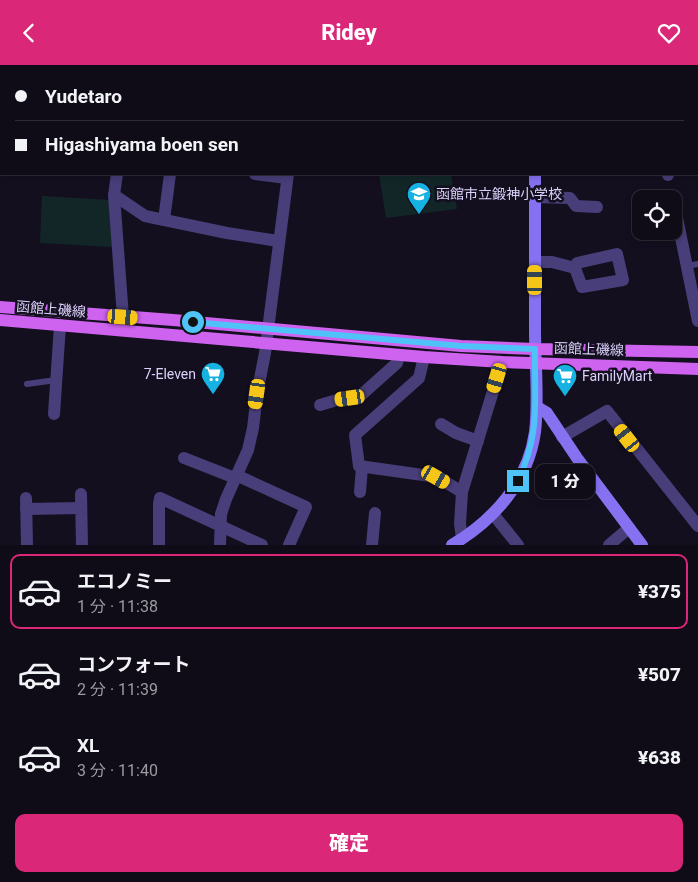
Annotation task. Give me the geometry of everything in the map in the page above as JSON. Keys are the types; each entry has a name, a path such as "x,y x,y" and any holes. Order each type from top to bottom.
{"main road":[{"name":"函館上磯線","path":"0,307 267,328 461,346 535,356 698,369"},
{"name":"函館上磯線","path":"0,320 399,355 502,362 535,356 698,353"}],"street":[{"path":"117,175 114,195 123,317"},
{"path":"164,220 170,175"},
{"path":"220,545 220,526 224,506 248,450 253,428 266,342 288,176 272,175"},
{"path":"457,542 493,514 514,489 533,443 536,407 534,175"},
{"path":"114,195 145,216 278,241"},
{"path":"534,197 570,198 576,205 597,207"},
{"path":"682,231 692,265 698,321"},
{"path":"535,262 552,262 575,267"},
{"path":"54,414 60,325"},
{"path":"320,405 360,396 397,363 399,355"},
{"path":"424,357 419,378 355,435 359,466 436,477 462,492"},
{"path":"457,542 462,492 502,362"},
{"path":"536,407 547,413 562,437 642,545"},
{"path":"562,437 607,411 698,527"},
{"path":"441,424 456,433 478,441"},
{"path":"184,458 236,476 306,507 289,545"},
{"path":"360,491 362,467"},
{"path":"81,494 82,545"},
{"path":"159,545 160,499 262,545"},
{"path":"26,545 26,503 81,508"},
{"path":"372,545 375,513"},
{"path":"493,514 518,545"},
{"path":"609,545 629,528"}],"lane":[{"path":"27,384 56,380"}],"green space":[{"path":"379,175 451,175 457,209 386,218"},
{"path":"42,196 110,200 112,247 40,243"}],"place":[{"name":"函館市立鍛神小学校","path":"419,215"},
{"name":"7-Eleven","path":"213,395"},
{"name":"FamilyMart","path":"565,397"}],"route":[{"path":"193,322 461,346 535,349 535,432 529,456 518,481"}]}
